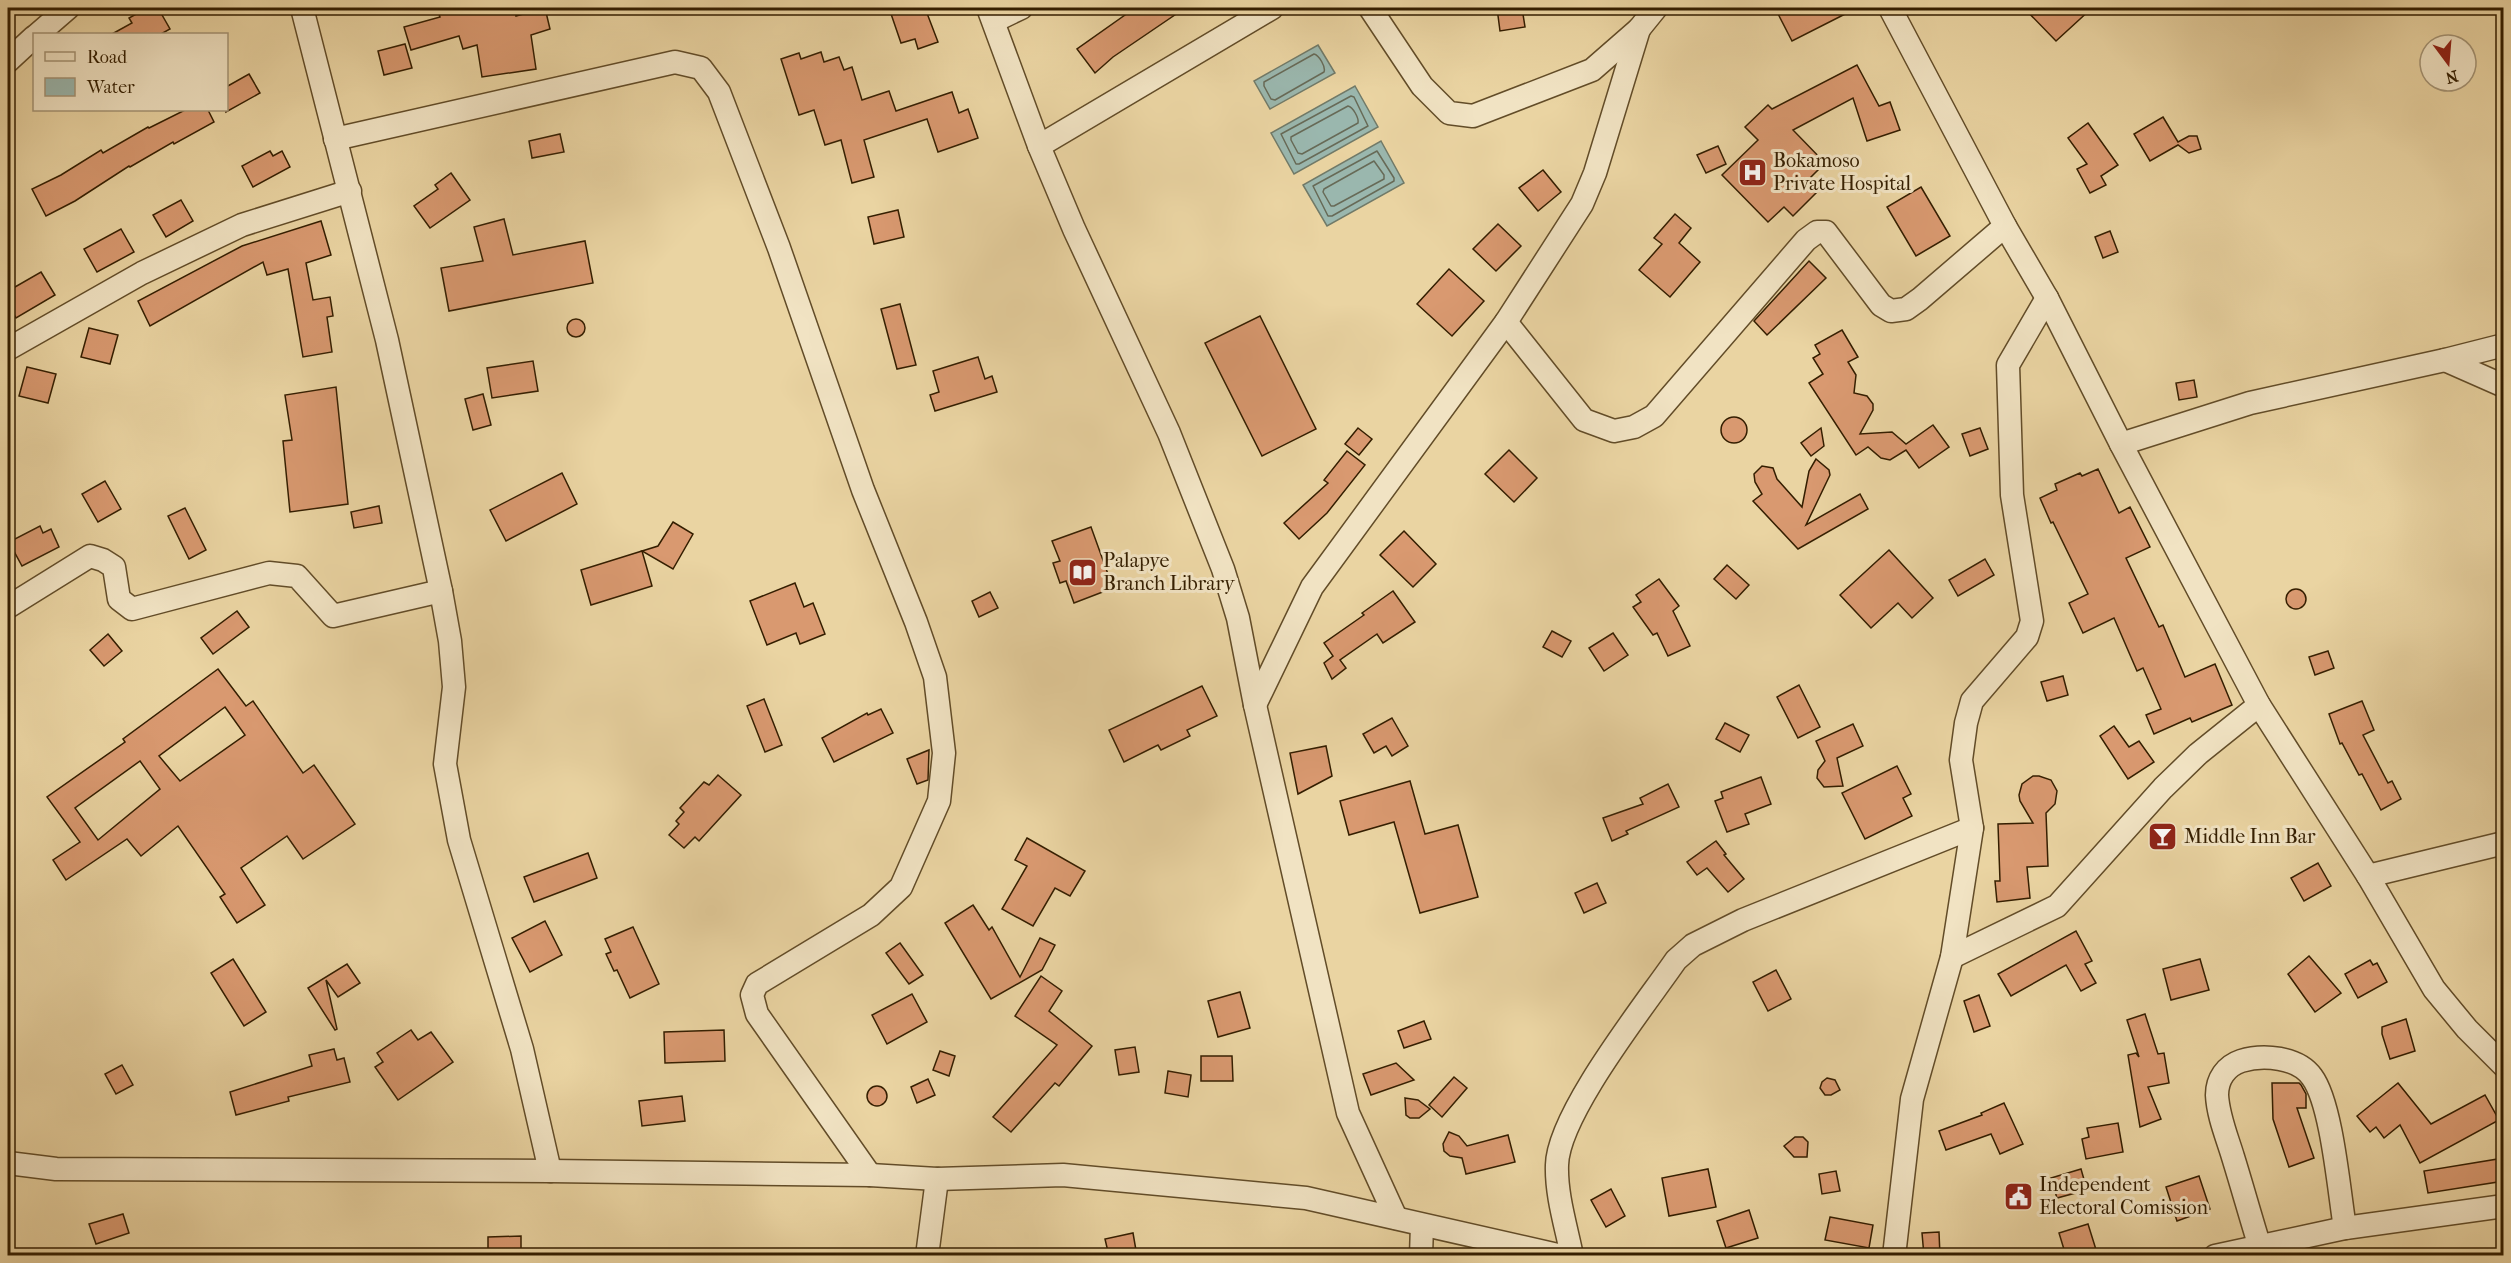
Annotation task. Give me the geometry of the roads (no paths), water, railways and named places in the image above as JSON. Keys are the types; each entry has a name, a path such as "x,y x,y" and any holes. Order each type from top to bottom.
{"street":[{"path":"39,33 68,8"},
{"path":"302,8 387,340 441,591 450,641 454,687 445,764 459,840 522,1049 550,1171"},
{"path":"1021,8 991,14 1040,146 1074,229 1168,433 1223,569 1238,618 1255,705 1348,1113 1396,1218"},
{"path":"1040,146 1272,8"},
{"path":"1370,8 1422,86 1449,113 1473,116 1505,106 1592,70 1639,29 1656,8"},
{"path":"1890,8 2005,226 2048,298 2121,444 2259,705 2368,876 2434,989 2467,1029 2504,1066"},
{"path":"1255,705 1312,587 1506,322 1582,204 1595,173 1639,29"},
{"path":"8,61 33,39"},
{"path":"335,139 675,62 701,69 718,92 778,248 863,490 916,622 935,677 944,753 939,801 901,887 871,915 757,984 752,995 757,1014 870,1175"},
{"path":"8,349 142,273 242,225 350,191"},
{"path":"1506,322 1584,420 1614,431 1634,427 1654,416 1806,240 1817,232 1826,232 1881,305 1891,311 1906,309 1920,299 2005,226"},
{"path":"1894,1256 1912,1099 1952,957 1972,828 1961,760 1966,723 1972,701 2027,637 2032,621 2012,495 2008,365 2048,298"},
{"path":"2121,444 2250,403 2504,345"},
{"path":"2445,360 2504,386"},
{"path":"8,607 90,556 114,567 119,599 132,609 269,573 297,576 333,616 441,591"},
{"path":"1952,957 2057,906 2163,788 2198,754 2259,705"},
{"path":"1572,1256 1557,1185 1556,1162 1563,1140 1584,1094 1676,960 1693,945 1743,920 1972,828"},
{"path":"2368,876 2504,843"},
{"path":"2259,1244 2221,1118 2217,1095 2220,1077 2232,1064 2251,1058 2285,1060 2301,1066 2315,1081 2325,1106 2345,1228"},
{"path":"8,1163 56,1169 550,1171 870,1175 937,1179 1063,1175 1306,1198 1562,1256"},
{"path":"927,1256 937,1179"},
{"path":"2215,1256 2259,1244 2345,1228 2504,1206"},
{"path":"1421,1256 1422,1225"}],"water":[{"path":"1318,45 1335,73 1270,109 1254,81"},
{"path":"1355,86 1378,127 1294,174 1271,133"},
{"path":"1381,141 1404,183 1327,226 1303,185"}],"place":[{"name":"Bokamoso Private Hospital","path":"1752,172"},
{"name":"Palapye Branch Library","path":"1082,572"},
{"name":"Middle Inn Bar","path":"2163,836"},
{"name":"Independent Electoral Comission","path":"2018,1196"}]}
